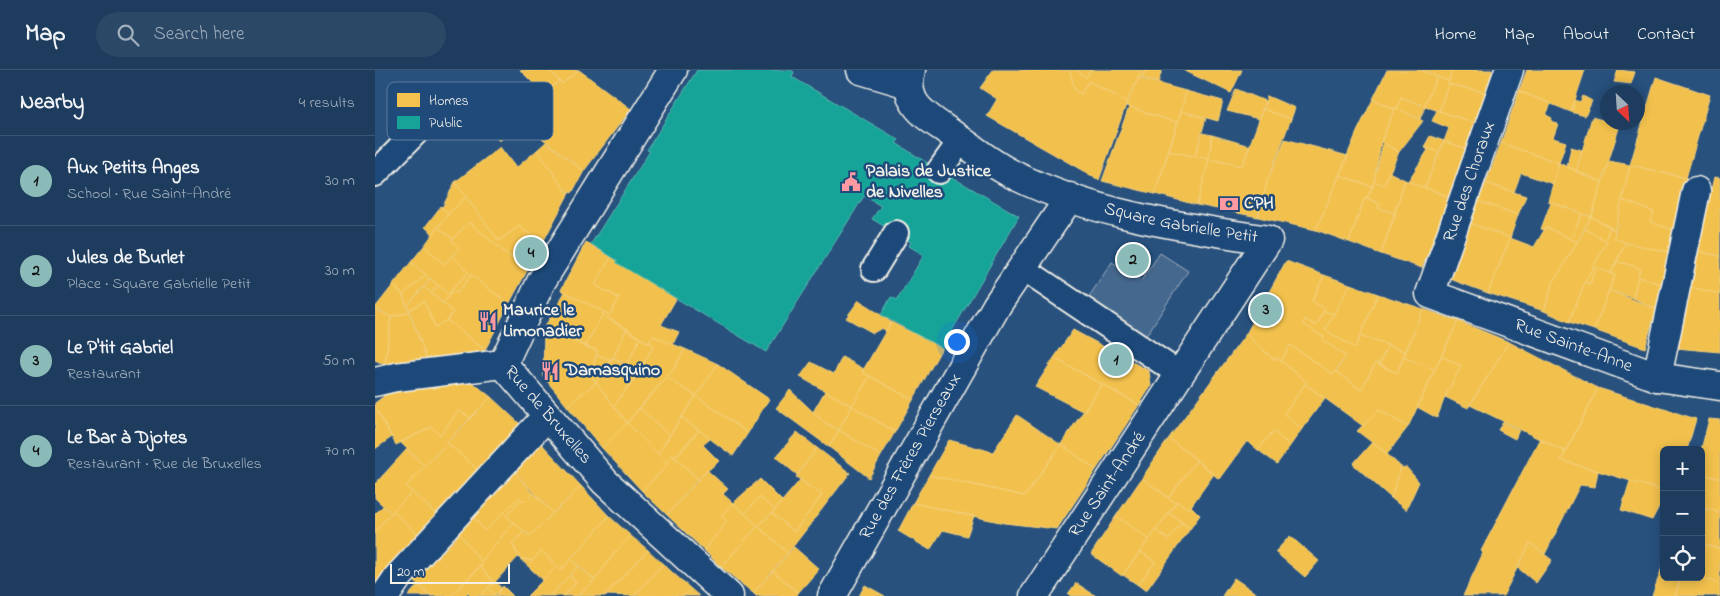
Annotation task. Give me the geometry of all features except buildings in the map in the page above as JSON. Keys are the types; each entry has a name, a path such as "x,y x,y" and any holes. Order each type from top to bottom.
{"street":[{"name":"Rue de Bruxelles","path":"673,70 541,282 503,364 605,482 729,596"},
{"path":"861,70 910,77"},
{"name":"Rue des Choraux","path":"1430,294 1509,70"},
{"name":"Square Gabrielle Petit","path":"910,77 910,96 923,113 1011,174 1070,197 1166,225 1268,240 1181,375"},
{"path":"1657,378 1696,191"},
{"path":"1022,268 1070,197"},
{"name":"Rue des Frères Pierseaux","path":"832,596 997,305 1022,268"},
{"name":"Rue Sainte-Anne","path":"1430,294 1657,378 1720,386"},
{"path":"375,382 395,377 503,364"},
{"name":"Rue Saint-André","path":"1034,596 1181,375"},
{"path":"385,596 399,577 547,416"}],"lane":[{"path":"375,174 408,140"},
{"path":"939,171 961,140"},
{"path":"874,269 896,233"},
{"path":"1022,268 1181,375"}],"shaded area":[{"path":"1160,253 1188,271 1144,339 1086,301 1112,262 1141,281"}],"place":[{"name":"Palais de Justice de Nivelles","path":"851,182"},
{"name":"CPH","path":"1229,204"},
{"name":"Le Bar à Djotes","path":"531,253"},
{"name":"Jules de Burlet","path":"1133,260"},
{"name":"Le P'tit Gabriel","path":"1266,310"},
{"name":"Maurice le Limonadier","path":"488,321"},
{"name":"Aux Petits Anges","path":"1116,360"},
{"name":"Damasquino","path":"550,371"}]}
